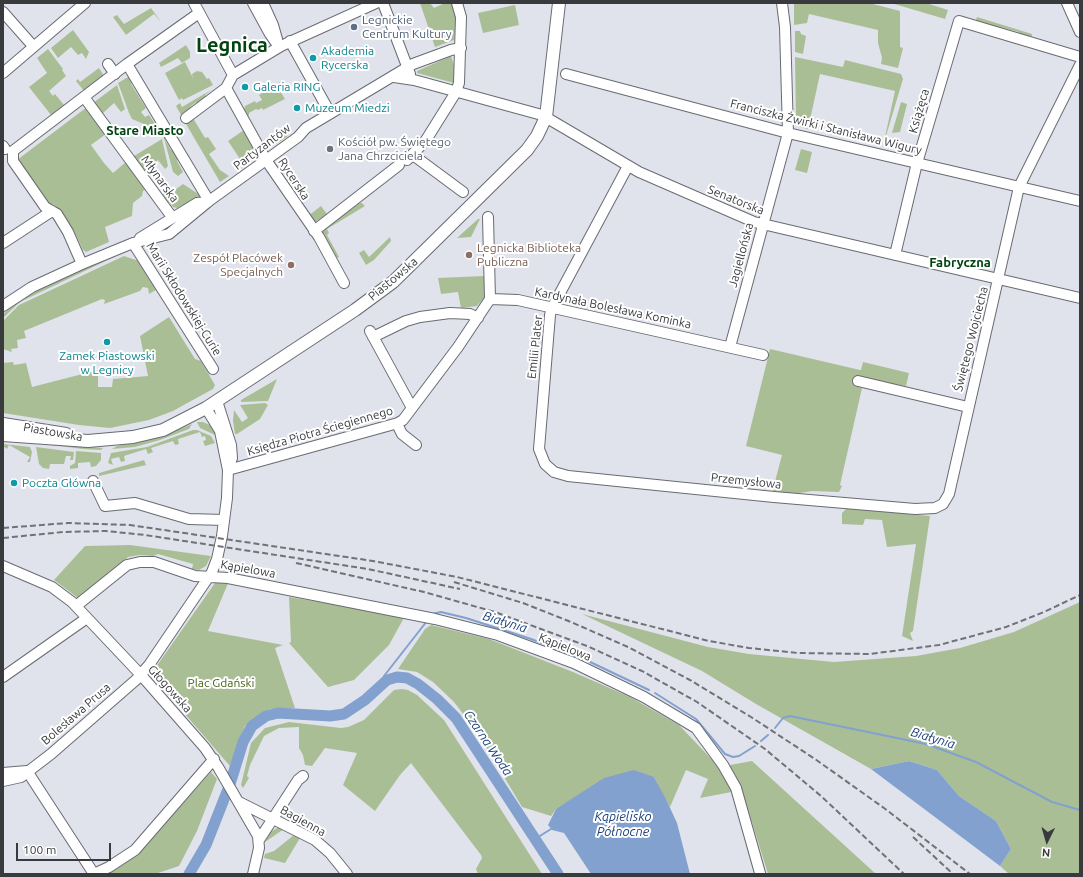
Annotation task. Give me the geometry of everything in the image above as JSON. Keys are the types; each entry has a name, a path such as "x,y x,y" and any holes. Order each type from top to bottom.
{"main road":[{"name":"Piastowska","path":"3,435 76,441 102,441 133,437 163,430 217,401 355,310 399,278 527,150 537,136 546,116 560,4"},
{"name":"Piastowska","path":"3,424 102,441"}],"street":[{"path":"3,73 85,3"},
{"name":"Rycerska","path":"194,3 196,15 230,81 266,160 314,231 343,281"},
{"path":"253,3 279,47"},
{"path":"262,3 275,29 279,47"},
{"path":"186,118 230,81 279,47 376,3"},
{"path":"383,3 414,80"},
{"path":"314,231 406,160 426,140 456,92 459,83 461,17 457,3"},
{"name":"Jagiellońska","path":"730,347 788,133 785,27 782,3"},
{"name":"Jagiellońska","path":"785,27 787,3"},
{"path":"1067,3 1080,32"},
{"path":"3,12 33,46"},
{"path":"82,264 68,232 57,214 45,207 13,160 12,153 15,147 196,15"},
{"name":"Książęca","path":"895,255 917,163 959,21 1080,58"},
{"path":"290,41 330,113"},
{"name":"Partyzantów","path":"161,231 169,234 210,201 298,137 306,128 330,113 408,68 434,56 461,48"},
{"path":"108,64 115,74"},
{"path":"3,306 32,287 161,231 172,217 197,203 210,201 127,64"},
{"name":"Świętego Wojciecha","path":"937,508 943,504 949,494 1019,187 1080,65"},
{"name":"Franciszka Żwirki i Stanisława Wigury","path":"566,74 788,133 1080,201"},
{"name":"Senatorska","path":"394,77 414,80 546,116 628,166 660,182 762,225 1080,298"},
{"name":"Młynarska","path":"84,97 172,217"},
{"path":"406,160 463,192"},
{"name":"Emilii Plater","path":"554,472 545,464 539,449 548,329 552,308 628,166"},
{"path":"3,243 52,211"},
{"path":"488,217 490,299"},
{"name":"Marii Skłodowskiej-Curie","path":"133,243 213,369"},
{"name":"Kardynała Bolesława Kominka","path":"490,299 512,299 763,355"},
{"name":"Księdza Piotra Ściegiennego","path":"228,470 397,424 403,420 412,408 478,318 490,299"},
{"path":"412,408 372,334 420,317 450,313 470,314 478,318"},
{"path":"858,381 968,407"},
{"path":"217,401 231,445 232,458 228,470"},
{"path":"206,408 220,431 228,470"},
{"path":"397,424 402,434 416,445"},
{"name":"Bolesława Prusa","path":"3,781 18,778 51,754 141,675 209,576 217,558 227,498 228,470"},
{"name":"Przemysłowa","path":"554,472 568,476 774,497 915,509 937,508"},
{"path":"93,481 105,506 135,503 189,519 224,520"},
{"name":"Kąpielowa","path":"76,606 123,568 133,563 154,562 193,575 228,578 430,618 498,635 574,664 644,696 696,728 723,765 736,788 760,873"},
{"name":"Głogowska","path":"3,566 52,587 76,606 141,675 216,763 254,828 259,840"},
{"path":"3,677 87,618"},
{"path":"3,773 27,771 94,874 109,867 135,849 216,763"},
{"path":"253,874 259,848 259,840 298,780 303,776"},
{"name":"Bagienna","path":"237,800 315,840 330,853 347,874"}],"green space":[{"path":"420,3 430,3 434,8 445,3 453,3 457,14 454,40 435,47"},
{"path":"794,3 869,3 900,11 900,47 903,48 898,68 881,64 882,58 878,43 878,30 809,14 807,23 794,25"},
{"path":"891,3 926,3 948,10 945,19"},
{"path":"515,5 519,25 483,33 478,13"},
{"path":"151,8 161,22 154,14 126,35 113,17 117,15 124,24"},
{"path":"977,17 1032,34 1031,41 1018,37 1019,32 1000,27 998,31 975,23"},
{"path":"73,30 89,52 86,59 82,53 78,55 71,47 58,58 51,48"},
{"path":"795,31 800,31 801,34 806,36 803,54 795,52"},
{"path":"186,45 190,52 190,58 182,63 178,58 161,67 159,63"},
{"path":"48,49 63,69 62,70 66,76 49,91 53,96 55,94 64,105 51,115 29,87 47,73 37,58"},
{"path":"451,56 455,68 454,83 417,73 417,71"},
{"path":"795,57 843,67 845,60 901,74 903,79 883,146 895,91 820,74 808,129 800,127 796,122"},
{"path":"185,62 193,78 192,74 197,71 202,72 207,79 209,78 213,85 183,100 182,98 179,100 165,73"},
{"path":"99,68 104,76 84,91 76,81 78,79 80,82"},
{"path":"128,77 134,81 131,84 146,108 141,112 145,117 149,115 160,131 132,119 118,83"},
{"path":"280,82 284,88 280,91 285,99 263,110 262,108 258,110 256,109 249,113 247,117 244,111 245,106 255,101 256,103 262,100 259,95"},
{"path":"117,85 125,109 121,112 114,103 102,114 93,103"},
{"path":"211,90 205,95 208,99 198,106 196,102 190,107 192,110 181,115 176,106 180,103 182,107"},
{"path":"901,102 907,104 900,132 892,133"},
{"path":"87,107 106,134 91,145 104,163 113,173 127,161 148,188 143,191 142,196 133,203 132,216 105,227 109,242 86,252 83,250 64,215 53,204 49,206 17,160"},
{"path":"193,118 205,138 208,137 216,149 209,154 220,170 229,176 220,182 186,124"},
{"path":"244,130 258,155 244,165 228,141"},
{"path":"287,133 288,136 267,150 265,149 263,145 270,142 268,139 273,136 275,138 279,136 281,138"},
{"path":"166,135 165,140 171,150 176,150 180,156 177,161 183,172 178,176 173,172 164,138"},
{"path":"162,139 168,166 165,169 158,160 145,171 134,156"},
{"path":"801,149 812,152 807,173 795,170"},
{"path":"183,184 200,195 199,197 177,208 173,207 162,195 166,192 168,195"},
{"path":"360,203 365,206 327,229 329,233 327,235 339,257 337,258 323,233 323,229"},
{"path":"321,206 327,214 315,222 308,216"},
{"path":"478,219 480,219 471,237 457,238"},
{"path":"390,237 391,241 374,260 366,265 359,253 364,250 369,257"},
{"path":"113,255 114,257 20,302 3,318 3,314 20,299"},
{"path":"124,256 139,261 156,290 149,294 148,288 143,287 140,291 104,304 105,300 102,299 24,331 26,338 17,340 18,348 11,349 12,352 3,349 3,321 19,305"},
{"path":"484,276 485,297 477,306 461,308 458,292 441,294 438,278"},
{"path":"169,317 195,359 201,361 215,385 213,389 173,411 149,420 110,428 79,425 3,413 3,363 13,362 14,365 26,363 32,387 98,370 98,387 112,387 113,379 148,376 140,336"},
{"path":"770,349 860,370 863,362 909,373 906,386 858,378 856,386 862,388 840,485 842,486 839,492 812,491 787,495 773,494 782,455 746,446"},
{"path":"277,379 268,401 241,402 241,400"},
{"path":"265,403 268,405 260,419 235,434 233,421 234,410 242,422 248,418 240,405"},
{"path":"197,422 203,422 212,426 218,438 200,428"},
{"path":"192,424 189,429 160,440 135,447 112,449 117,446 163,436"},
{"path":"193,430 197,430 211,436 215,443 205,446 203,441 206,440 205,436 202,437 200,432 178,439 179,444 175,445 173,441 151,448 153,452 148,454 146,449 124,456 125,461 121,462 119,457 111,459 113,465 108,463 111,453 147,447"},
{"path":"36,443 103,448 101,450 83,449"},
{"path":"3,444 30,447 32,452 30,462 27,462 30,457 9,445 7,449 3,446"},
{"path":"36,447 74,452 73,460 70,460 71,456 66,456 64,464 50,464 49,469 43,468 39,464"},
{"path":"76,451 101,453 101,460 96,466 91,467 90,462 78,463 78,468 70,469 70,466 75,463"},
{"path":"144,460 146,465 99,476 99,473"},
{"path":"847,508 930,516 913,631 910,633 913,641 902,636 916,544 887,547 882,520 865,519 863,525 842,524 842,513"},
{"path":"130,545 211,556 206,566 199,570 192,569 193,564 158,554 153,556 140,555 128,557 118,567 78,598 54,580 85,546"},
{"name":"Plac Gdański","path":"229,581 208,631 283,645 275,648 295,708 270,709 253,719 245,726 230,766 157,682 155,674 158,664 215,583"},
{"path":"289,597 405,616 389,645 354,680 328,687 289,643 291,642"},
{"path":"1080,602 1080,874 1009,874 1000,866 1011,849 996,821 959,796 937,770 909,761 871,769 756,704 702,671 582,614 708,647 749,654 834,662 916,656 960,648 1014,632"},
{"path":"431,625 489,639 573,672 630,697 679,725 719,767 752,761 876,874 768,874 742,790 700,798 708,779 686,770 670,807 654,777 556,809 551,816 522,807 479,735 454,702 433,682 417,672 398,669 425,629"},
{"path":"394,690 408,690 417,695 444,720 542,874 478,874 476,869 482,858 481,855 411,763 400,775 375,811 343,785 357,753 325,748 312,766 305,765 303,755 299,748 299,727 279,728 264,736 250,765 247,776 249,778 243,788 241,785 251,743 265,728 289,722 341,728 348,727 364,720"},
{"path":"211,772 217,779 197,831 179,866 155,874 108,874 139,853"},
{"path":"279,827 284,829 265,842 270,832"},
{"path":"294,835 300,838 285,863 264,858 265,854 274,851"}],"water":[{"path":"909,761 937,770 959,796 996,821 1011,849 1000,866 871,769"},
{"name":"Kąpielisko Północne","path":"634,770 654,777 665,797 677,823 690,874 591,874 564,833 552,830 548,825 556,809 604,778"}],"waterway":[{"name":"Białynia","path":"432,614 441,612 466,618 531,639 586,660 649,690"},
{"name":"Białynia","path":"383,683 384,676 427,621"},
{"name":"Czarna Woda","path":"189,874 206,845 230,784 243,742 252,726 266,716 278,713 330,716 344,714 365,700 387,680 397,677 407,678 418,684 437,699 456,718 558,874"},
{"name":"Białynia","path":"655,693 696,719 725,754 733,757 739,756 755,746"},
{"name":"Białynia","path":"775,728 783,718 790,716 926,744 976,762 1052,802 1080,810"},
{"name":"Białynia","path":"761,741 768,735"},
{"path":"535,839 551,829"}],"railway":[{"path":"3,528 68,523 130,525 373,561 457,577 709,641 749,648 798,653 870,654 939,645 1006,627 1044,612 1080,595"},
{"path":"3,538 63,532 106,531 145,535 368,569 460,589"},
{"path":"296,563 424,592 495,612 587,646 642,671 697,702 765,749 821,796 904,874"},
{"path":"454,582 523,603 571,622 628,647 690,680 751,717 815,759 884,808 970,874"},
{"path":"913,837 953,874"}],"place":[{"name":"Legnickie Centrum Kultury","path":"354,27"},
{"name":"Akademia Rycerska","path":"313,58"},
{"name":"Galeria RING","path":"245,87"},
{"name":"Muzeum Miedzi","path":"297,108"},
{"name":"Kościół pw. Świętego Jana Chrzciciela","path":"330,149"},
{"name":"Legnicka Biblioteka Publiczna","path":"469,255"},
{"name":"Zespół Placówek Specjalnych","path":"291,265"},
{"name":"Zamek Piastowski w Legnicy","path":"107,342"},
{"name":"Poczta Główna","path":"14,483"}],"district":[{"name":"Legnica","path":"232,45"},
{"name":"Stare Miasto","path":"145,131"},
{"name":"Fabryczna","path":"960,263"}]}
